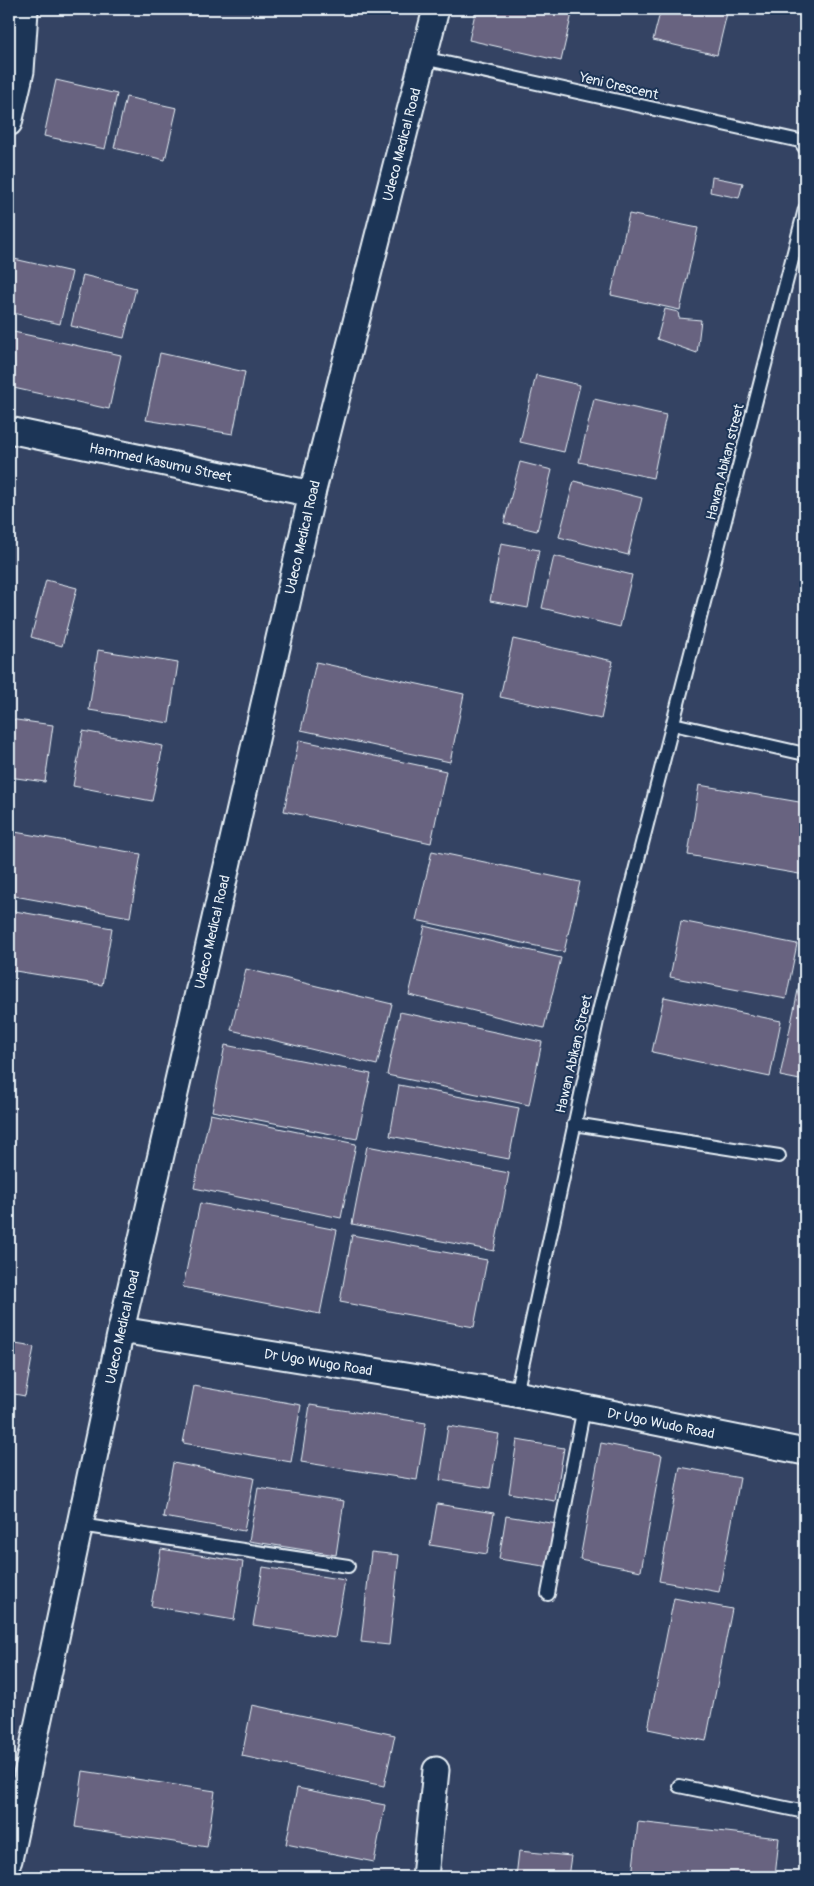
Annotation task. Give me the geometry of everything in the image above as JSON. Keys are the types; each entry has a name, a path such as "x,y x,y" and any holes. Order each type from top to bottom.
{"street":[{"path":"9,123 21,71 25,12 22,9"},
{"name":"Udeco Medical Road","path":"9,1860 120,1330 312,494 436,9"},
{"name":"Hammed Kasumu Street","path":"9,430 312,494"},
{"name":"Dr Ugo Wugo Road","path":"120,1330 516,1394"},
{"name":"Dr Ugo Wudo Road","path":"516,1394 805,1452"},
{"path":"425,1877 436,1770"}],"lane":[{"name":"Yeni Crescent","path":"423,58 800,141 805,148"},
{"name":"Hawan Abikan street","path":"673,724 805,209"},
{"path":"673,724 805,754"},
{"name":"Hawan Abikan Street","path":"516,1394 600,1007 673,724"},
{"path":"574,1124 779,1156"},
{"path":"548,1594 584,1407"},
{"path":"80,1525 348,1566"},
{"path":"680,1786 805,1812"}],"building":[{"path":"476,9 573,9 561,61 469,40"},
{"path":"661,9 728,9 717,55 653,40"},
{"path":"56,80 117,94 105,149 44,136"},
{"path":"126,97 177,108 165,160 114,148"},
{"path":"712,177 743,183 739,198 710,192"},
{"path":"629,214 698,228 680,310 611,295"},
{"path":"14,259 72,272 60,324 9,312 9,279"},
{"path":"83,275 136,288 124,338 71,326"},
{"path":"665,309 678,312 679,318 701,320 697,353 657,339"},
{"path":"9,331 121,355 109,409 9,387"},
{"path":"160,353 245,372 233,434 146,420"},
{"path":"536,375 580,385 564,452 520,442"},
{"path":"594,399 666,415 653,478 579,462"},
{"path":"520,462 552,470 537,531 504,523"},
{"path":"574,481 642,498 628,555 559,537"},
{"path":"501,543 539,550 528,608 490,601"},
{"path":"554,556 632,575 620,627 542,608"},
{"path":"46,580 77,588 62,646 31,637"},
{"path":"513,639 613,661 601,719 500,697"},
{"path":"98,650 178,663 169,723 89,710"},
{"path":"316,662 464,694 450,762 301,730"},
{"path":"9,719 53,725 45,782 9,777"},
{"path":"83,731 163,746 152,801 73,786"},
{"path":"299,740 446,771 431,843 284,811"},
{"path":"699,785 805,803 805,875 688,855"},
{"path":"9,831 141,854 130,917 9,895"},
{"path":"432,851 580,882 564,952 416,920"},
{"path":"9,910 112,928 102,985 9,970"},
{"path":"681,921 797,944 786,999 670,977"},
{"path":"425,926 561,958 544,1028 409,995"},
{"path":"805,957 805,1081 780,1076"},
{"path":"246,969 392,1004 377,1065 231,1030"},
{"path":"664,997 781,1021 770,1077 652,1052"},
{"path":"400,1012 542,1042 529,1105 387,1075"},
{"path":"225,1045 371,1074 357,1139 212,1111"},
{"path":"399,1085 519,1108 509,1159 390,1136"},
{"path":"210,1114 356,1144 341,1218 194,1188"},
{"path":"367,1146 509,1173 494,1251 352,1224"},
{"path":"200,1203 337,1230 320,1314 183,1287"},
{"path":"352,1235 487,1260 474,1327 340,1302"},
{"path":"9,1343 34,1347 25,1396 9,1393"},
{"path":"194,1386 301,1405 291,1462 183,1443"},
{"path":"310,1405 426,1423 417,1480 301,1462"},
{"path":"448,1426 499,1434 490,1488 440,1480"},
{"path":"517,1440 564,1448 555,1501 509,1493"},
{"path":"601,1443 662,1455 641,1571 580,1559"},
{"path":"173,1463 254,1478 244,1531 163,1517"},
{"path":"680,1467 740,1478 719,1592 659,1581"},
{"path":"258,1488 344,1501 336,1555 249,1541"},
{"path":"437,1504 494,1513 487,1554 430,1545"},
{"path":"506,1516 557,1524 550,1567 499,1559"},
{"path":"161,1549 243,1562 234,1620 151,1606"},
{"path":"371,1552 399,1555 389,1645 361,1642"},
{"path":"263,1567 345,1580 335,1638 253,1625"},
{"path":"674,1598 732,1609 706,1741 648,1729"},
{"path":"252,1705 395,1735 384,1786 242,1756"},
{"path":"83,1771 215,1791 207,1847 75,1827"},
{"path":"297,1788 385,1805 374,1862 286,1844"},
{"path":"638,1822 779,1838 775,1877 632,1877"},
{"path":"519,1851 571,1856 568,1877 516,1877"}]}
